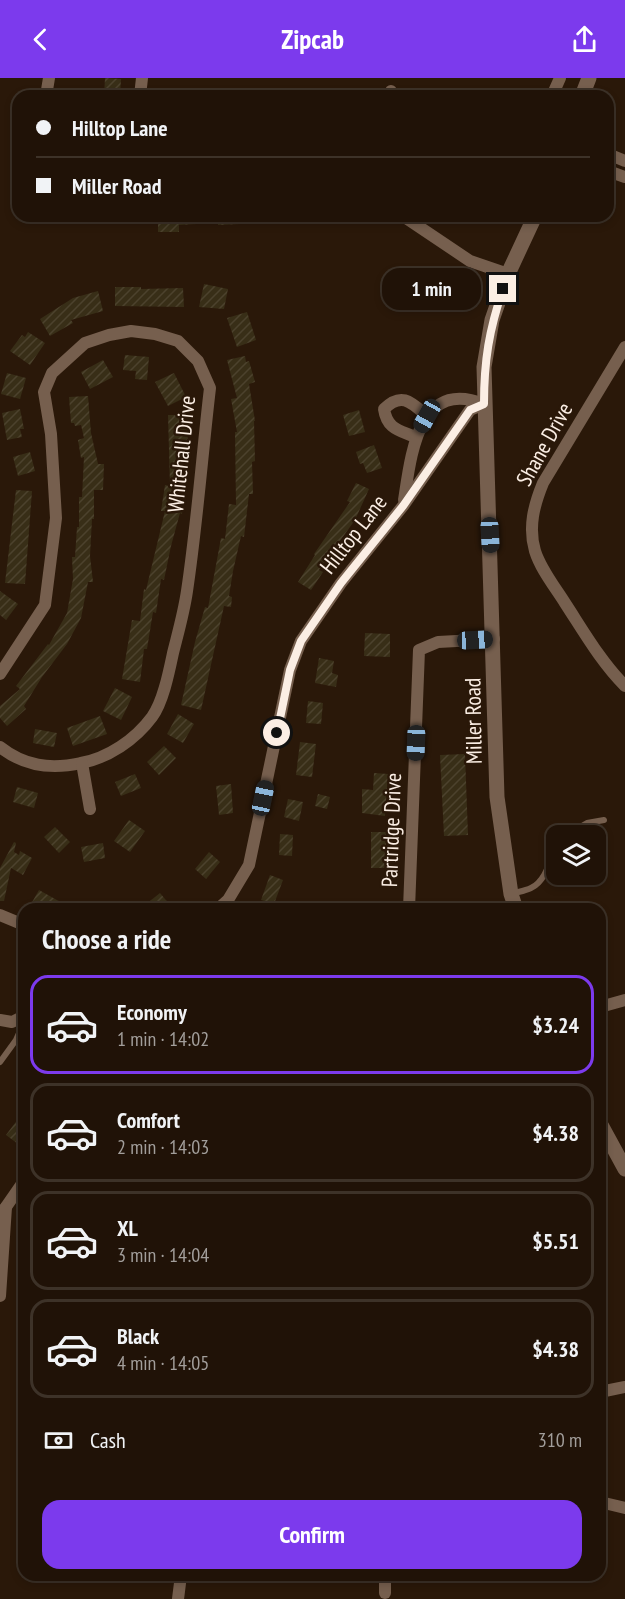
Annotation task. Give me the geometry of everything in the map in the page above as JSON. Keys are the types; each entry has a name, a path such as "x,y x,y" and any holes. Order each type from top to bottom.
{"street":[{"path":"412,222 470,261 508,274"},
{"name":"Miller Road","path":"514,903 497,797 484,367 492,320 508,274 532,222"},
{"name":"Whitehall Drive","path":"0,674 45,605 56,518 51,434 44,392 52,373 85,342 109,334 131,331 178,340 198,361 210,388 184,604 167,679 153,716 138,733 108,754 82,763 67,766 38,766 12,756 0,747"},
{"name":"Shane Drive","path":"625,347 543,483 533,507 532,528 535,551 547,575 610,671 625,686"},
{"path":"403,506 415,437 427,416 438,405 453,400 469,398 484,404"},
{"path":"415,437 393,427 386,420 384,409 390,403 400,399 410,402 427,416"},
{"name":"Hilltop Lane","path":"225,903 249,865 290,670 301,641 341,583 403,506 470,410 484,404"},
{"name":"Partridge Drive","path":"409,903 419,650 438,642 494,639"},
{"path":"82,763 90,809"},
{"path":"0,915 18,923"},
{"path":"606,1005 625,1000"},
{"path":"0,1020 12,1022 18,1019"},
{"path":"606,1134 625,1169"},
{"path":"0,1296 3,1211 18,1190"},
{"path":"606,1391 625,1387"},
{"path":"606,1503 625,1508"},
{"path":"177,1599 180,1581"},
{"path":"385,1581 385,1593"}],"lane":[{"path":"584,825 604,820"},
{"path":"511,894 531,888 546,870"},
{"path":"0,1062 18,1036"}],"building":[{"path":"105,78 121,79 120,90 104,90"},
{"path":"158,222 213,222 179,225 179,232 158,232"},
{"path":"218,222 240,222 240,224 218,225"},
{"path":"451,278 462,284 460,288 472,294 462,312 440,300"},
{"path":"204,284 228,289 224,309 199,307"},
{"path":"115,287 183,288 184,307 115,306"},
{"path":"98,291 103,311 71,320 73,323 50,336 40,319 73,298"},
{"path":"247,312 256,340 237,347 227,318"},
{"path":"28,332 45,343 30,365 10,351 22,335 25,337"},
{"path":"125,355 149,357 147,380 135,379 136,371 123,370"},
{"path":"245,356 246,362 249,361 255,382 249,384 255,421 255,461 252,462 253,494 249,494 244,537 241,536 233,571 229,596 232,597 231,607 224,606 201,710 181,705 195,642 205,607 208,608 221,538 225,539 229,504 236,505 235,432 237,432 231,399 237,398 227,360"},
{"path":"103,360 113,377 90,389 81,372"},
{"path":"7,373 26,378 20,399 1,394"},
{"path":"174,373 186,397 168,406 155,382"},
{"path":"88,396 91,433 98,464 104,464 103,490 94,490 90,556 93,582 88,582 81,618 67,644 42,677 24,706 26,709 7,726 0,718 0,706 20,689 16,686 49,645 67,613 73,579 72,557 75,557 77,527 79,527 79,497 82,497 84,457 81,458 78,440 84,438 81,425 75,426 71,423 69,397"},
{"path":"20,409 24,429 20,429 22,437 7,440 2,413"},
{"path":"359,410 365,432 349,436 343,415"},
{"path":"168,415 187,415 189,476 187,476 182,514 180,513 164,580 161,579 147,649 144,649 140,682 122,679 132,620 140,621 144,589 146,590 165,511 161,511 165,485 170,486"},
{"path":"374,445 382,468 367,473 363,463 360,464 356,452"},
{"path":"30,452 35,471 18,476 13,457"},
{"path":"356,483 369,489 355,520 319,570 323,572 311,590 298,582 314,554 350,502 347,501"},
{"path":"16,490 32,491 25,584 5,583"},
{"path":"0,591 18,604 6,620 0,615"},
{"path":"365,633 390,634 390,657 364,656"},
{"path":"319,658 334,661 332,673 338,675 336,687 315,683"},
{"path":"115,688 132,697 121,720 103,711"},
{"path":"308,701 323,703 321,724 306,723"},
{"path":"178,714 194,724 183,743 167,734"},
{"path":"100,716 107,734 73,746 67,728"},
{"path":"35,729 57,733 54,747 33,743"},
{"path":"300,742 316,744 312,777 296,775"},
{"path":"164,746 176,758 159,775 147,762"},
{"path":"465,754 468,835 444,836 440,755"},
{"path":"374,773 388,774 385,816 362,813 362,789 373,790"},
{"path":"135,774 141,788 121,796 115,782"},
{"path":"231,784 233,813 219,815 216,786"},
{"path":"17,787 38,793 34,808 13,802"},
{"path":"318,794 330,797 327,809 315,806"},
{"path":"288,799 303,802 299,821 284,817"},
{"path":"129,820 145,831 130,852 114,841"},
{"path":"55,827 70,842 59,853 44,837"},
{"path":"371,832 386,832 386,868 371,868"},
{"path":"280,834 293,835 292,856 279,855"},
{"path":"14,842 16,843 14,852 19,855 20,851 32,858 23,875 11,868 4,901 0,901 0,868"},
{"path":"103,843 105,858 84,862 81,847"},
{"path":"209,852 220,862 206,879 195,869"},
{"path":"270,875 283,880 274,903 261,900"},
{"path":"39,890 62,903 32,903"},
{"path":"160,893 168,903 148,903"},
{"path":"18,1119 18,1144 6,1135"}],"route":[{"path":"277,733 290,670 301,641 341,583 403,506 470,410 484,404 484,367 492,320 503,289"}]}
